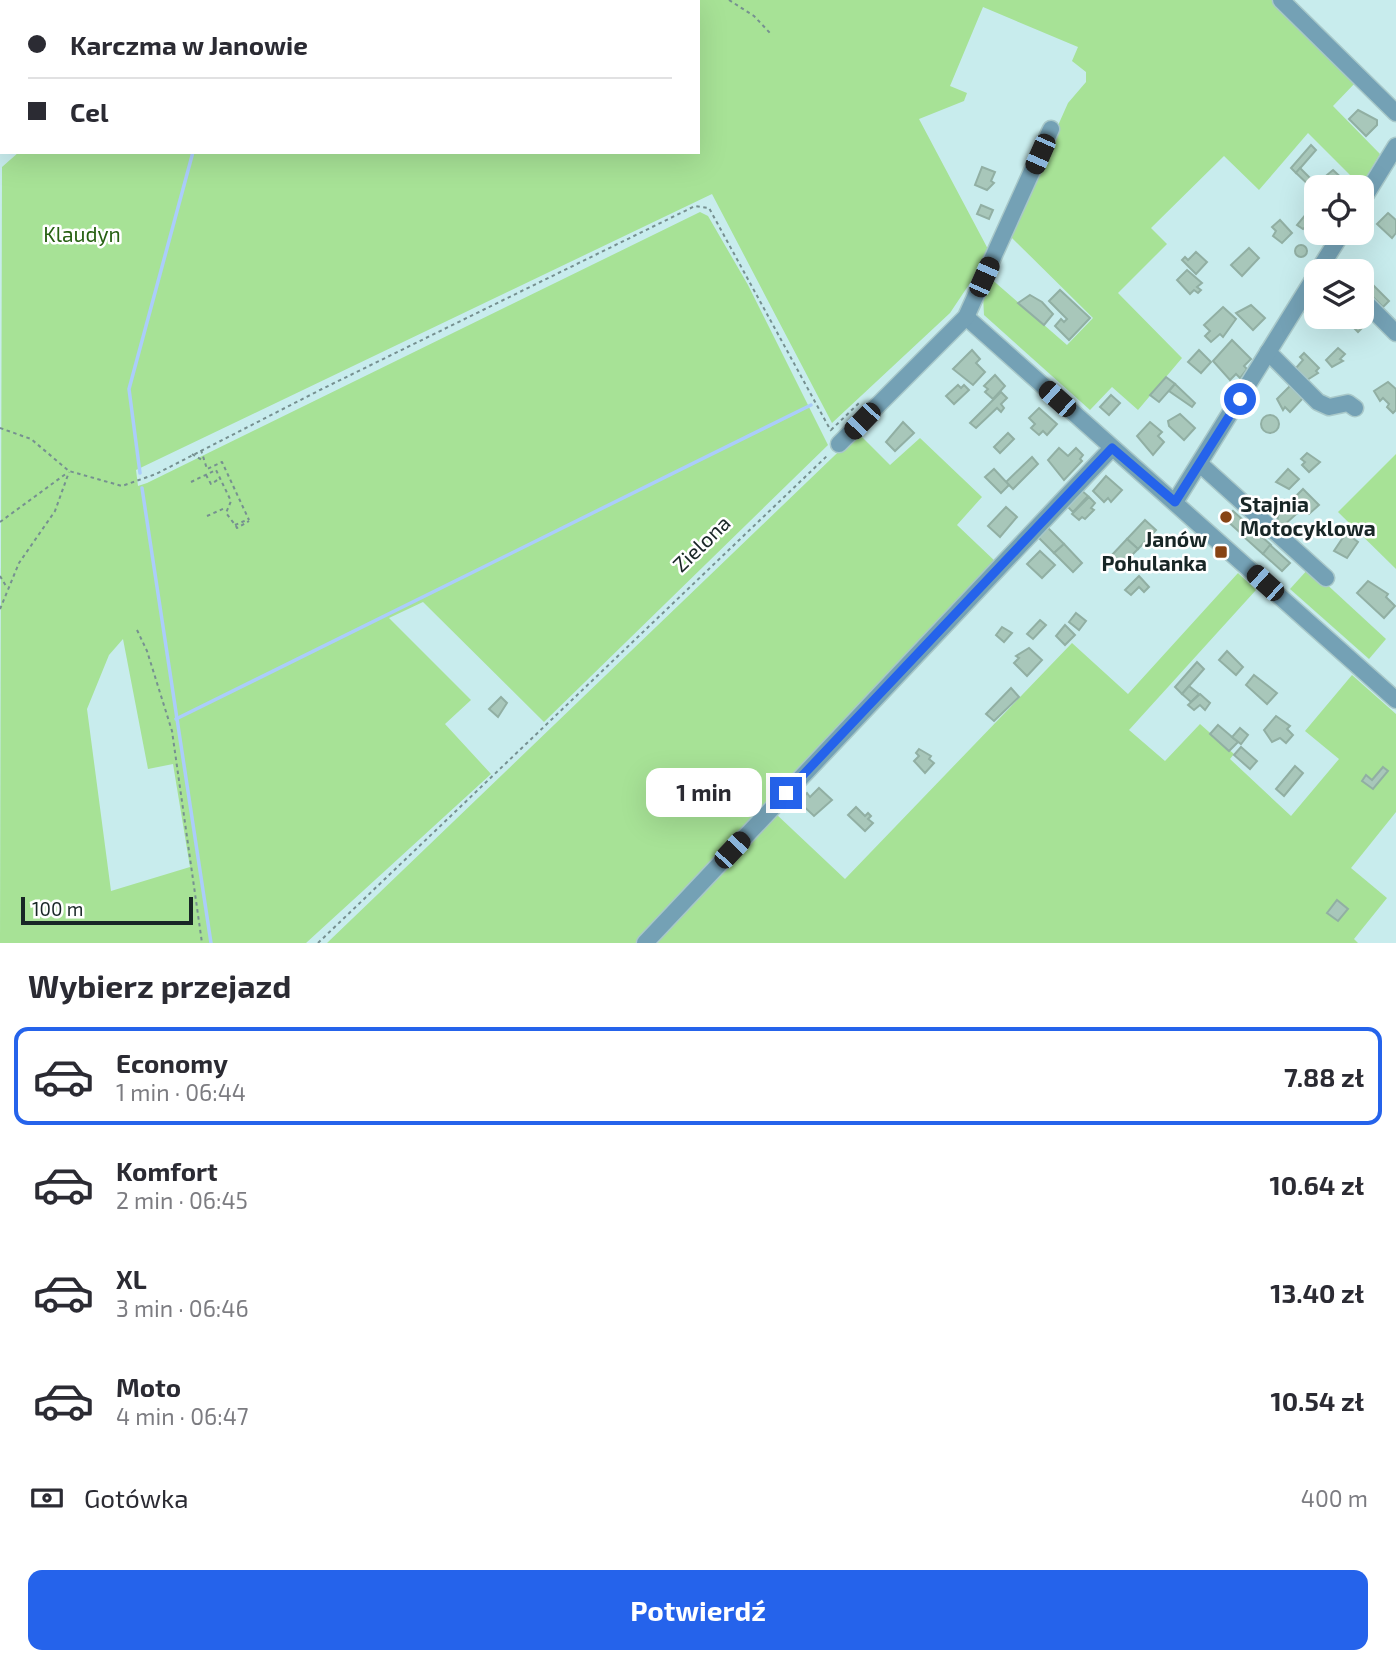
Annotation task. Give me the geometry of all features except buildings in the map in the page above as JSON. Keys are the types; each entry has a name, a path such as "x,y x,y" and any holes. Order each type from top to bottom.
{"street":[{"path":"1281,0 1396,113"},
{"path":"839,444 966,317 1051,129"},
{"path":"1374,182 1396,146"},
{"path":"1175,502 1304,298"},
{"path":"1374,311 1396,333"},
{"path":"966,317 1396,701"},
{"path":"1268,352 1318,402 1329,407 1348,403 1355,408"},
{"path":"645,943 1112,448"},
{"path":"1200,464 1326,578"}],"path":[{"path":"729,0 754,16 770,33"},
{"path":"0,428 31,439 69,471 122,486 156,474 201,449 683,212 703,205 709,208 839,444"},
{"name":"Zielona","path":"318,943 839,444"},
{"path":"201,449 211,484 220,479"},
{"path":"192,454 203,461"},
{"path":"207,469 222,462 250,522 237,528 226,507"},
{"path":"191,482 216,470 230,501 226,507 207,516"},
{"path":"0,522 69,471"},
{"path":"0,609 6,587 19,563 55,511 69,471"},
{"path":"0,576 6,587"},
{"path":"137,630 147,651 172,732 202,943"}],"green space":[{"name":"Klaudyn","path":"700,0 1273,0 1356,82 1333,106 1380,154 1368,175 1350,175 1308,133 1259,190 1224,156 1151,228 1167,244 1118,293 1182,358 1138,410 1112,387 1090,410 984,315 983,296 989,277 1067,345 1093,318 1008,234 1041,160 1058,134 1056,130 1068,103 1086,82 1086,72 1072,61 1078,47 983,7 950,86 967,93 964,101 919,119 989,251 978,279 976,274 950,313 832,423 712,194 136,470 138,486 147,483 700,212 708,216 748,285 828,445 544,722 423,602 389,618 471,700 445,724 491,774 306,943 0,943 2,167 17,154 700,154","holes":["123,639 148,769 173,764 190,867 111,891 87,709 109,655"]},
{"path":"858,433 890,465 920,438 982,497 957,525 997,563 638,943 327,943"},
{"path":"1396,454 1396,569 1338,512"},
{"path":"1309,568 1386,639 1369,659 1290,589"},
{"path":"1238,573 1256,590 1129,730 1165,761 1200,724 1234,754 1230,759 1291,816 1339,759 1305,731 1352,675 1396,714 1396,812 1351,868 1387,898 1354,939 1358,943 652,943 775,813 845,879 1072,643 1128,694"}],"waterway":[{"path":"140,473 129,389 192,154"},
{"path":"176,719 811,405"},
{"path":"142,488 211,943"}],"place":[{"name":"Stajnia Motocyklowa","path":"1226,517"},
{"name":"Janów Pohulanka","path":"1221,552"}],"route":[{"path":"786,793 1112,448 1175,502 1240,399"}]}
